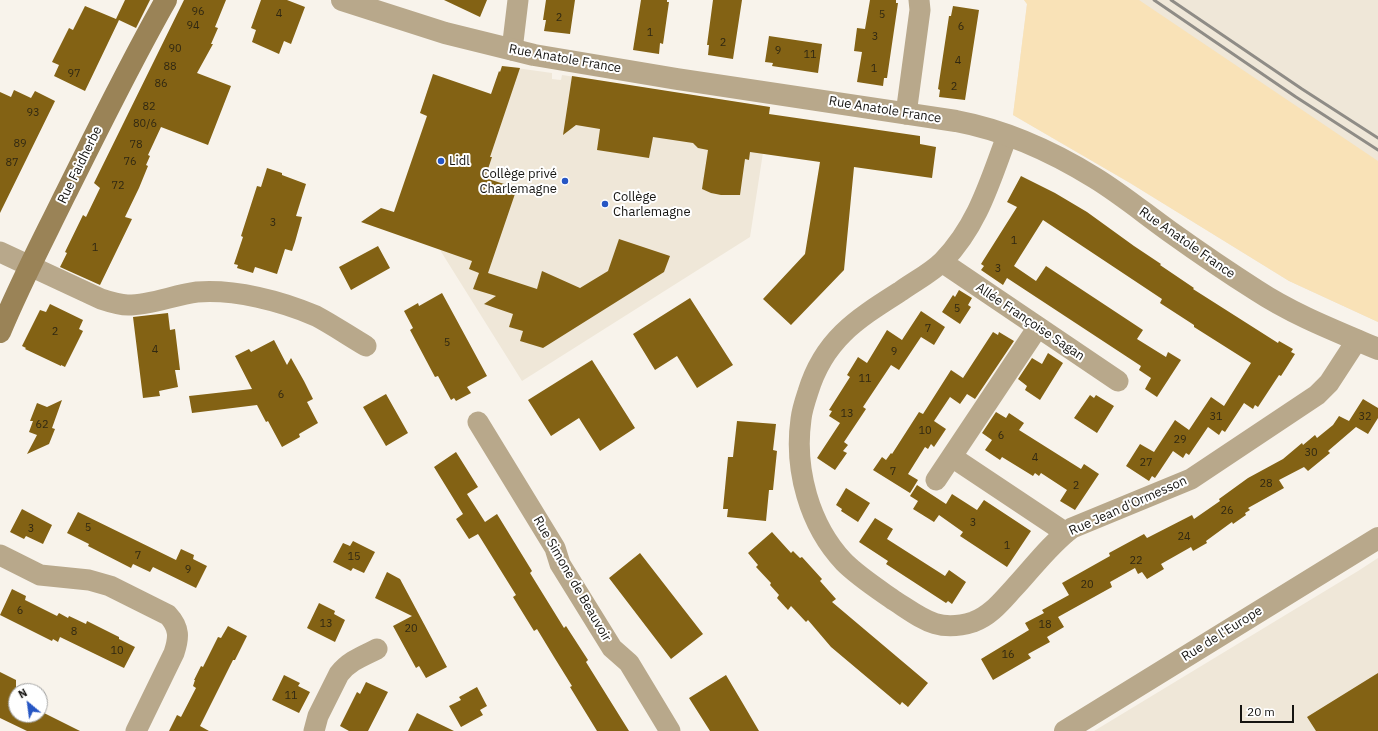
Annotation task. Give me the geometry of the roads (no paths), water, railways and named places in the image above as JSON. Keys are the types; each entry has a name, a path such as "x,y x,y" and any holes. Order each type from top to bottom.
{"main road":[{"name":"Rue Faidherbe","path":"0,332 30,266 103,118 166,0"}],"street":[{"name":"Rue Anatole France","path":"342,0 446,33 534,55 966,123 1007,136 1051,154 1094,177 1267,298 1303,317 1378,349"},
{"path":"512,50 518,0"},
{"path":"906,114 920,10 919,0"},
{"name":"Rue Jean d'Ormesson","path":"1007,136 981,205 973,222 960,242 942,262 858,318 849,327 826,352 816,372 803,407 799,444 801,469 806,494 817,522 824,534 844,562 861,576 929,622 950,626 972,622 982,618 995,609 1058,539 1066,533 1077,526 1181,485 1199,475 1316,395 1329,383 1357,340"},
{"path":"0,252 101,299 115,304 128,305 146,303 184,294 218,292 270,300 297,308 316,317 366,346"},
{"name":"Allée Françoise Sagan","path":"942,262 1118,381"},
{"path":"936,480 1038,327"},
{"name":"Rue Simone de Beauvoir","path":"478,422 555,548 560,564 608,642 614,651 628,663 670,731"},
{"path":"952,457 1066,533"},
{"name":"Rue de l'Europe","path":"1065,731 1378,538"},
{"path":"0,555 40,575 89,580 110,586 168,615 174,622 178,642 136,731"},
{"path":"314,731 318,716 343,668 377,649"}],"railway":[{"path":"1154,0 1296,97 1378,150"},
{"path":"1171,0 1302,89 1378,138"}],"place":[{"name":"Lidl","path":"441,161"},
{"name":"Collège privé Charlemagne","path":"565,181"},
{"name":"Collège Charlemagne","path":"605,204"}]}
